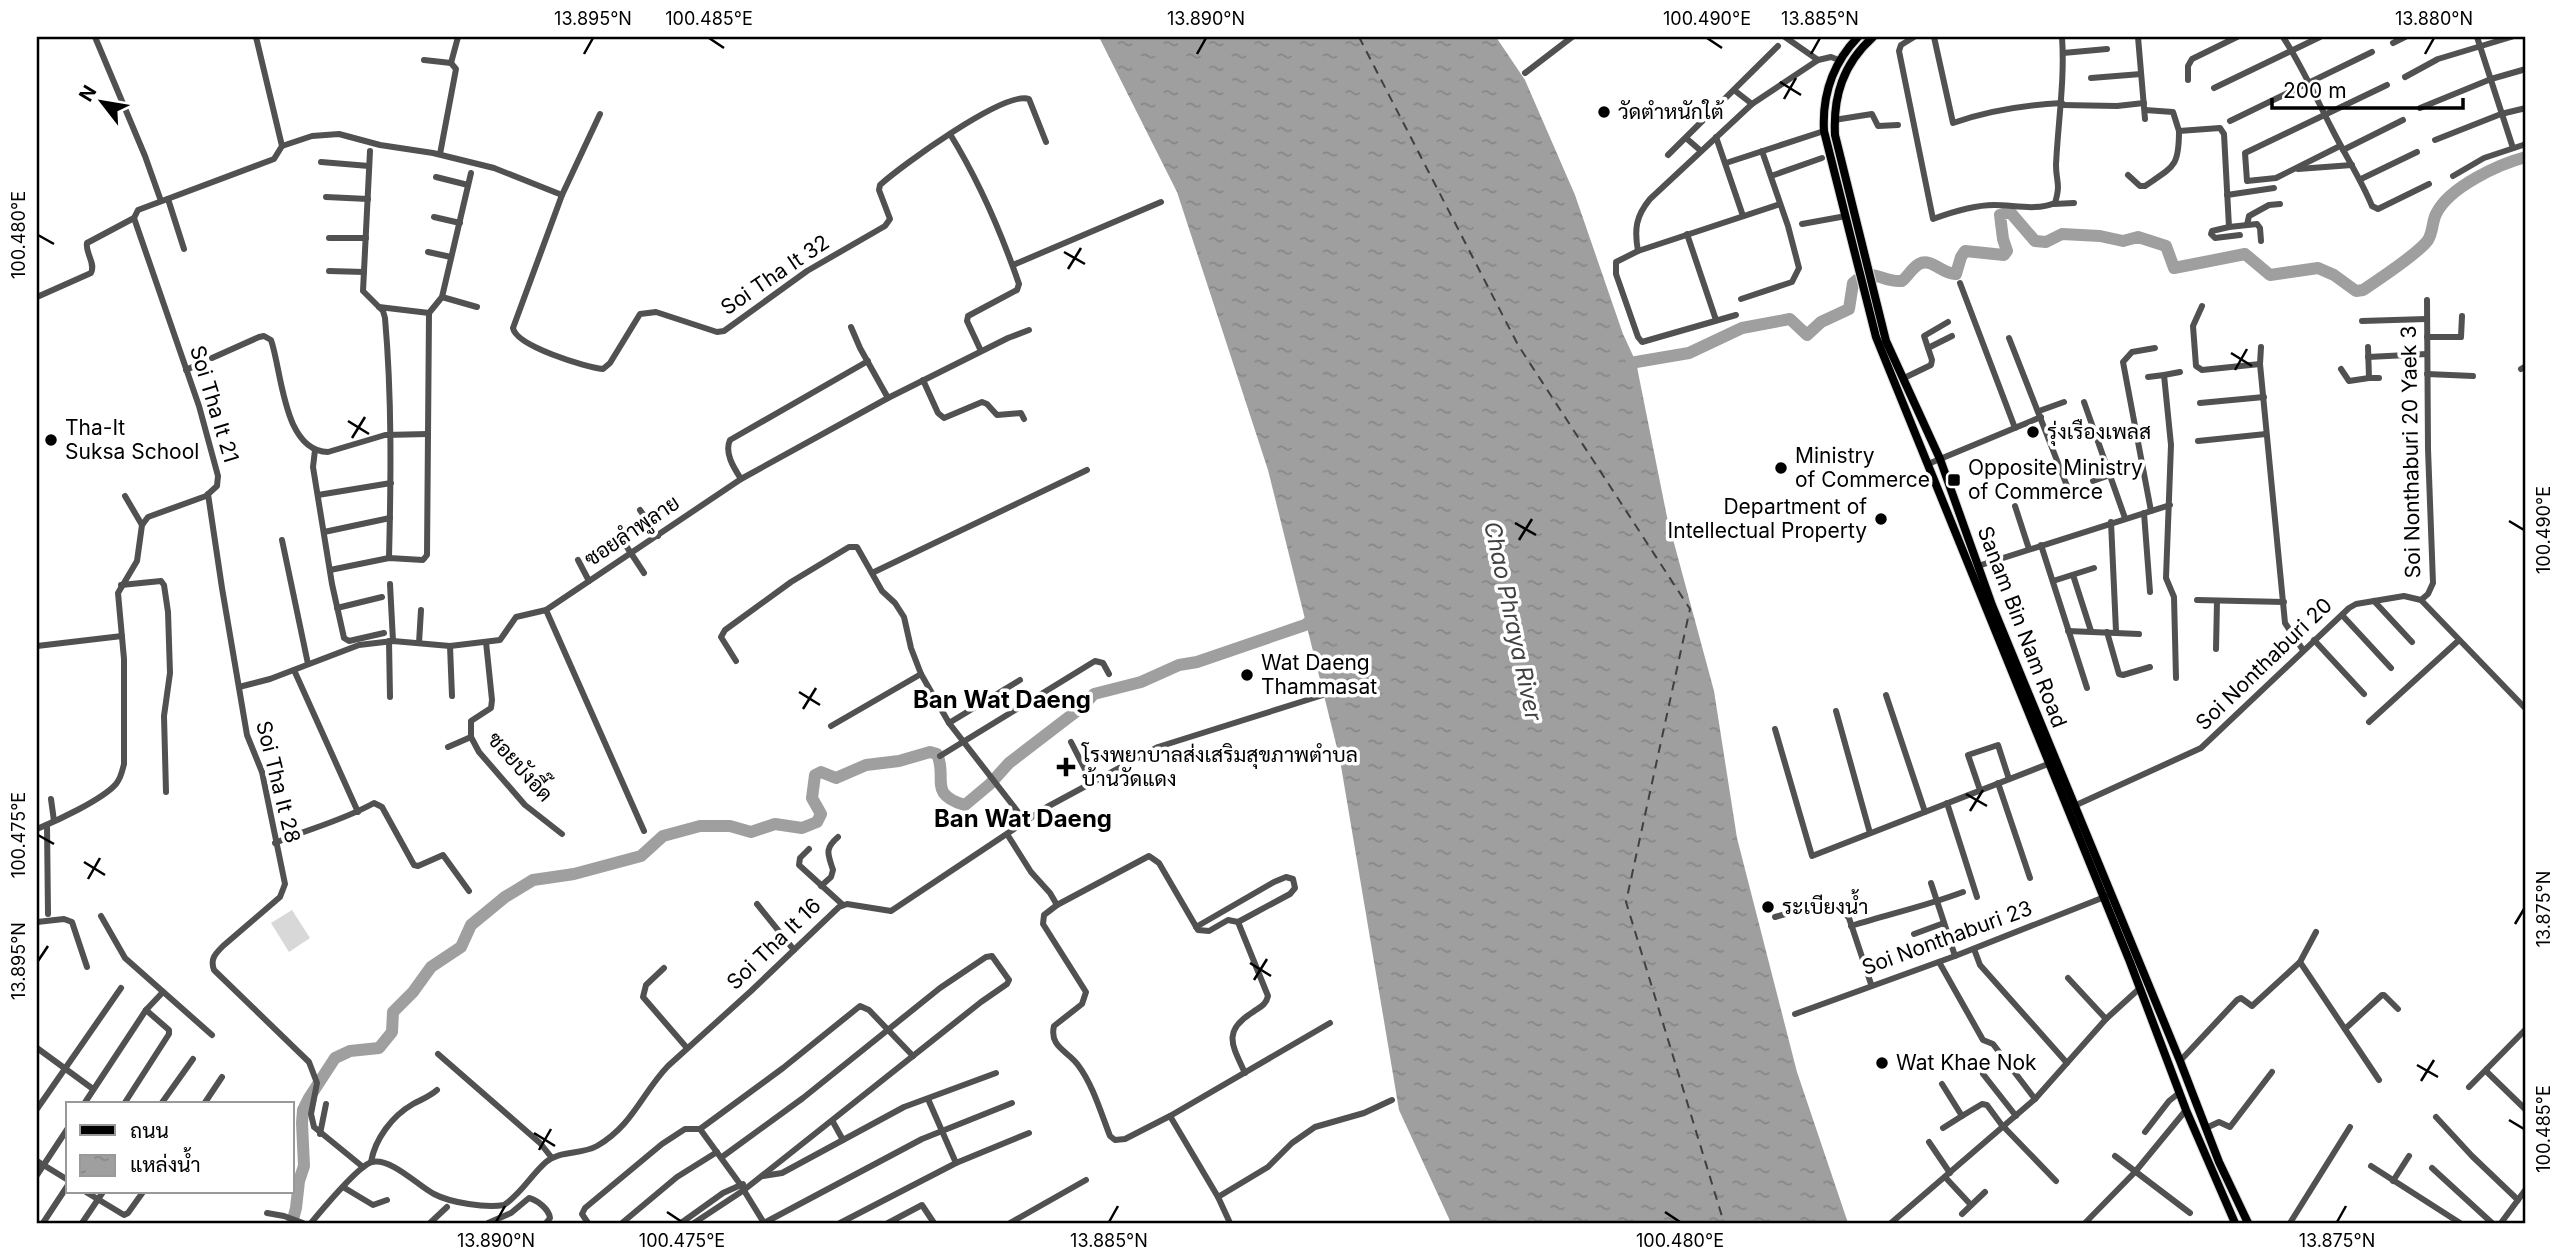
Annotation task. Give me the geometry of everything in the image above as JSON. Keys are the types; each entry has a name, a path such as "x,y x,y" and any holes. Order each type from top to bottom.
{"main road":[{"name":"Sanam Bin Nam Road","path":"1858,37 1839,60 1825,100 1824,131 1846,216 1863,265"},
{"name":"Sanam Bin Nam Road","path":"1872,37 1852,60 1842,78 1836,97 1834,120 1876,337 2048,764 2180,1062 2218,1163 2248,1223"},
{"name":"Sanam Bin Nam Road","path":"1866,281 1886,341 1940,459 1979,566 2074,806 2179,1093 2235,1223"}],"street":[{"path":"95,37 184,249"},
{"path":"256,37 282,146"},
{"path":"440,154 456,69 452,63 458,37"},
{"path":"1525,73 1572,37"},
{"path":"1785,37 1818,60"},
{"path":"1913,37 1901,45 1899,51 1931,218 1991,205 2027,208 2074,203"},
{"path":"1934,37 1953,122 2015,108 2062,104 2144,106 2173,112 2179,131 2179,156 2172,165 2145,186 2128,176"},
{"path":"2054,204 2060,183 2056,167 2062,104 2062,37"},
{"path":"2138,37 2145,118"},
{"path":"2188,80 2188,66 2192,60 2237,37"},
{"path":"2283,37 2310,82 2325,116 2361,179 2372,206 2378,209 2429,184"},
{"path":"2214,88 2320,37"},
{"path":"2393,43 2405,37"},
{"path":"2477,37 2514,148"},
{"path":"2405,76 2438,59 2511,37"},
{"path":"1668,155 1778,46"},
{"path":"2063,52 2107,49"},
{"path":"2230,121 2372,52"},
{"path":"1638,251 1636,226 1642,209 1701,151 1752,104 1818,60 1831,57 1839,60"},
{"path":"424,60 452,63"},
{"path":"2420,108 2491,79 2526,69"},
{"path":"2091,78 2140,74"},
{"path":"2387,85 2245,153 2246,181 2276,178 2403,120"},
{"path":"1734,90 1752,104"},
{"name":"Soi Tha It 32","path":"562,195 513,333 519,339 581,365 603,369 610,363 640,314 656,312 717,332 724,331 807,271 885,226 890,219 879,190 880,185 950,134 1004,103 1023,97 1031,101 1046,142"},
{"path":"2435,140 2501,114 2526,108"},
{"path":"37,297 91,273 93,265 87,251 87,243 134,218 138,210 274,159 282,146 312,136 339,134 380,145 440,154 494,168 562,195 600,114"},
{"path":"1834,120 1872,114 1878,126 1898,125"},
{"path":"2179,131 2220,128 2224,134 2229,227"},
{"path":"1726,163 1824,131"},
{"path":"950,134 1002,237 1019,284 1017,290 968,316 967,321 981,351"},
{"path":"1716,137 1743,216"},
{"path":"1686,138 1701,151"},
{"path":"2453,176 2484,158 2526,144"},
{"path":"370,151 363,291 379,307 385,318 391,381 388,558"},
{"path":"1741,299 1792,282 1799,268 1762,151"},
{"path":"2361,179 2417,152"},
{"path":"1771,176 1822,159"},
{"path":"321,162 369,166"},
{"path":"2293,170 2352,165"},
{"path":"330,570 388,558 423,560 427,555 429,313 442,297 471,173"},
{"path":"436,177 468,185"},
{"path":"2227,195 2274,188"},
{"path":"326,197 368,200"},
{"path":"1013,265 1161,202"},
{"path":"1737,315 1645,342 1640,340 1615,266 1618,259 1638,251 1780,204"},
{"path":"2247,225 2249,216 2269,205 2280,204"},
{"path":"1802,224 1846,216"},
{"path":"434,217 460,223"},
{"name":"Soi Tha It 21","path":"134,218 199,406 218,476 217,486 208,494 156,513 148,517 142,525"},
{"path":"2240,234 2212,236 2212,231 2247,225 2259,226 2261,241"},
{"path":"1687,234 1716,320"},
{"path":"329,238 366,239"},
{"path":"428,252 451,257"},
{"path":"328,271 364,272"},
{"path":"1960,283 2015,428"},
{"path":"442,297 477,307"},
{"name":"Soi Nonthaburi 20 Yaek 3","path":"2421,600 2428,594 2433,583 2427,300"},
{"path":"2202,306 2193,326 2196,366 2202,370 2260,364"},
{"path":"379,307 429,313"},
{"path":"2427,337 2461,337 2462,316"},
{"path":"2362,321 2426,319"},
{"path":"1904,377 1931,365 1932,360 1924,336 1948,322"},
{"path":"851,327 888,398"},
{"name":"ซอยลำพูลาย","path":"239,687 294,670 359,645 391,641 450,646 500,640 516,617 546,610 741,480 888,398 1028,330"},
{"path":"186,370 264,336 271,340 289,420 315,450 328,452 392,434 428,434"},
{"path":"1928,348 1952,337"},
{"path":"2009,338 2067,486"},
{"path":"2261,347 2266,434 2286,623 2303,650"},
{"path":"2368,347 2369,377"},
{"path":"2150,592 2148,512 2123,362 2132,352 2155,348"},
{"path":"2368,357 2427,355"},
{"path":"741,480 728,453 730,440 868,361"},
{"path":"2341,369 2349,381 2379,378"},
{"path":"2148,377 2180,372"},
{"path":"2427,374 2473,376"},
{"path":"2164,376 2171,445 2166,578 2174,597 2176,678"},
{"path":"923,380 938,413 944,418 982,402 998,415 1019,413 1023,414 1024,419"},
{"path":"2200,403 2264,397"},
{"path":"1928,464 2015,428 2064,402"},
{"path":"2084,402 2125,518"},
{"path":"2198,441 2266,434"},
{"path":"315,450 313,467 345,640 384,633"},
{"path":"872,573 1087,470"},
{"path":"2093,481 2110,475"},
{"path":"318,495 391,482"},
{"name":"Soi Tha It 28","path":"208,494 247,735 262,772 285,884 283,893 223,946 215,954 212,964 214,970 309,1062 316,1076 317,1090 311,1118 320,1134"},
{"path":"37,830 103,795 121,776 124,764 122,636 118,593 137,561 142,525 125,496"},
{"path":"1979,566 2170,505"},
{"path":"2015,506 2029,549"},
{"path":"640,510 658,536"},
{"path":"324,532 390,519"},
{"path":"2111,523 2116,631"},
{"path":"619,535 644,573"},
{"path":"282,540 308,664"},
{"path":"2041,545 2087,688"},
{"path":"736,661 723,641 722,633 791,582 852,546 857,547 882,591 895,603 904,617 911,648 921,674 949,723 1025,821"},
{"path":"578,560 589,581"},
{"path":"2053,581 2094,568"},
{"path":"2073,575 2091,631"},
{"path":"121,585 155,580 161,581 165,588 170,673 164,716 166,792"},
{"path":"390,584 390,697"},
{"name":"Soi Nonthaburi 20","path":"2074,806 2201,748 2352,605 2404,596 2421,600"},
{"path":"337,608 382,597"},
{"path":"2197,600 2284,601"},
{"path":"2421,600 2526,709"},
{"path":"2216,649 2217,601"},
{"path":"2374,601 2412,642"},
{"path":"419,643 421,610"},
{"path":"546,610 644,831"},
{"path":"2342,615 2391,668"},
{"path":"2067,631 2139,634"},
{"path":"2107,632 2121,676 2150,667"},
{"path":"37,646 122,636"},
{"path":"2314,640 2364,694"},
{"path":"2369,722 2458,641"},
{"name":"ซอยบังอี๊ด","path":"486,642 491,708 471,722 471,737 479,752 525,805 562,834"},
{"path":"450,646 452,696"},
{"path":"940,756 1095,661 1101,661 1109,674"},
{"path":"294,670 358,812"},
{"path":"831,726 921,674"},
{"path":"949,723 1020,680"},
{"name":"Soi Tha It 16","path":"552,1158 587,1151 628,1122 659,1075 843,905 891,911 1025,821 1166,744 1323,695"},
{"path":"1886,695 1925,812"},
{"path":"1836,711 1870,833"},
{"path":"1775,729 1812,856 2048,764"},
{"path":"448,747 471,737"},
{"path":"1071,742 1092,783"},
{"path":"1980,790 1968,755 1998,745 2009,779"},
{"path":"1998,783 2030,878"},
{"path":"51,799 54,821"},
{"path":"275,843 358,812 374,803 382,807 414,865 418,866 443,855 469,891"},
{"path":"1947,803 1977,897"},
{"path":"47,825 48,914"},
{"path":"1007,834 1031,872 1050,892 1057,905"},
{"path":"821,886 831,877 833,870 826,854 828,847 838,837"},
{"path":"809,849 800,858 799,865 843,905"},
{"path":"1196,927 1274,882 1286,877 1293,879 1295,888 1290,894 1238,922 1228,920 1205,932 1196,927 1159,863 1149,856 1057,905 1044,915 1044,924 1086,992 1082,1004 1054,1026 1052,1034 1056,1043 1080,1067 1112,1139 1125,1139 1170,1116 1330,1023"},
{"path":"1931,883 1955,956"},
{"path":"1851,926 1963,892"},
{"name":"Soi Nonthaburi 23","path":"1795,1014 1871,984 1974,949 2106,896"},
{"path":"1775,917 1826,903 1839,906 1849,918 1871,984"},
{"path":"757,904 794,950"},
{"path":"101,916 121,953 212,1035"},
{"path":"37,922 64,919 72,922 88,967"},
{"path":"1238,922 1268,996 1261,1007 1239,1021 1233,1032 1235,1050 1245,1073"},
{"path":"1914,934 1944,923"},
{"path":"2180,1062 2237,1000 2241,998 2252,1006 2300,962 2316,932"},
{"path":"1974,949 1980,965 2067,1063"},
{"path":"622,1223 677,1177 720,1154 803,1098 960,974 986,957 992,957 1009,980 1007,984 761,1177 723,1193 691,1222 681,1223"},
{"path":"1939,962 1983,1040 1995,1046 2035,1099"},
{"path":"2300,962 2379,1080"},
{"path":"664,968 646,985 643,997 687,1048"},
{"path":"2068,978 2106,1019"},
{"path":"37,1109 121,988"},
{"path":"1891,1223 2035,1099 2106,1019 2140,988"},
{"path":"87,1102 93,1089 146,1010 163,992"},
{"path":"2345,1029 2382,995 2398,1009"},
{"path":"587,1223 582,1214 585,1208 642,1159 685,1129 700,1129 783,1068 858,1007 865,1007 913,1056"},
{"path":"125,1102 169,1034 169,1030 146,1010"},
{"path":"2469,1087 2526,1029"},
{"path":"38,1052 93,1089"},
{"path":"311,1223 343,1187 371,1162 388,1165 446,1199 501,1206 509,1202 552,1158 540,1143 438,1054"},
{"path":"162,1102 193,1059"},
{"path":"2487,1069 2526,1110"},
{"path":"2206,1128 2219,1122 2230,1127 2272,1072"},
{"path":"761,1177 782,1173 904,1107 996,1073"},
{"path":"1983,1074 2016,1116"},
{"path":"205,1102 222,1077"},
{"path":"1942,1084 1962,1116"},
{"path":"371,1162 374,1147 382,1133 411,1105 426,1099 437,1090"},
{"path":"2145,1132 2169,1101 2179,1093"},
{"path":"928,1099 956,1163"},
{"path":"1218,1197 1268,1167 1292,1143 1315,1127 1364,1113 1392,1100"},
{"path":"700,1129 744,1186 764,1223 886,1158 942,1131 1012,1103"},
{"path":"326,1104 320,1134 363,1167"},
{"path":"1943,1128 1985,1104 2056,1181"},
{"path":"2085,1223 2135,1172 2186,1110"},
{"path":"1170,1116 1218,1197 1230,1223"},
{"path":"2436,1117 2518,1200"},
{"path":"833,1122 843,1140"},
{"path":"2290,1223 2350,1127"},
{"path":"37,1175 40,1163 66,1130"},
{"path":"840,1223 956,1163 1029,1133"},
{"path":"1929,1142 1947,1175 1971,1205"},
{"path":"2115,1156 2190,1213"},
{"path":"2393,1181 2409,1156"},
{"path":"40,1163 66,1182"},
{"path":"2371,1166 2460,1223"},
{"path":"2432,1168 2492,1223"},
{"path":"1010,1223 1086,1180"},
{"path":"43,1223 66,1186"},
{"path":"343,1187 373,1205 387,1200"},
{"path":"2501,1223 2526,1189"},
{"path":"1962,1214 1985,1192"},
{"path":"89,1194 124,1214 128,1213 142,1194"},
{"path":"82,1223 102,1194"},
{"path":"488,1223 511,1213 529,1198 550,1216 546,1223"},
{"path":"888,1223 922,1205 934,1223"},
{"path":"429,1223 447,1207"},
{"path":"267,1213 303,1223"}],"shaded area":[{"path":"292,910 310,938 289,952 271,923"}],"water":[{"name":"Chao Phraya River","path":"1099,37 1496,37 1525,80 1575,195 1623,334 1636,362 1667,517 1714,691 1737,838 1797,1072 1848,1223 1451,1223 1399,1110 1340,760 1268,470 1177,192"}],"waterway":[{"path":"1622,372 1636,362 1689,353 1742,328 1790,319 1807,335 1821,322 1849,309 1853,283 1866,275 1902,281 1924,262 1956,274 1965,251 2004,255 2007,251 2000,215 2010,212 2035,241 2046,242 2062,234 2100,236 2123,241 2138,237 2166,246 2174,268 2245,254 2270,275 2318,268 2334,275 2356,291 2363,290 2398,266 2428,240 2442,204 2463,186 2502,165 2526,157"},
{"path":"292,1223 304,1166 303,1110 335,1058 350,1051 379,1048 392,1032 393,1012 413,992 431,967 461,947 471,925 505,897 533,880 574,874 641,856 663,836 700,826 730,826 751,832 775,824 802,828 817,822 821,814 812,798 815,775 821,772 836,778 866,765 899,761 930,752 937,754 940,763 942,790 953,801 965,805 1009,763 1082,707 1094,694 1141,682 1179,665 1197,662 1305,625 1318,615"}],"ferry route":[{"path":"1359,37 1518,345 1690,609 1626,902 1724,1223"}],"place":[{"name":"วัดตำหนักใต้","path":"1604,112"},
{"name":"รุ่งเรืองเพลส","path":"2033,432"},
{"name":"Tha-It Suksa School","path":"51,440"},
{"name":"Ministry of Commerce","path":"1781,468"},
{"name":"Opposite Ministry of Commerce","path":"1954,480"},
{"name":"Department of Intellectual Property","path":"1881,519"},
{"name":"Wat Daeng Thammasat","path":"1247,675"},
{"name":"โรงพยาบาลส่งเสริมสุขภาพตำบล บ้านวัดแดง","path":"1066,767"},
{"name":"ระเบียงน้ำ","path":"1768,907"},
{"name":"Wat Khae Nok","path":"1882,1063"}],"district":[{"name":"Ban Wat Daeng","path":"1002,700"},
{"name":"Ban Wat Daeng","path":"1023,819"}]}
